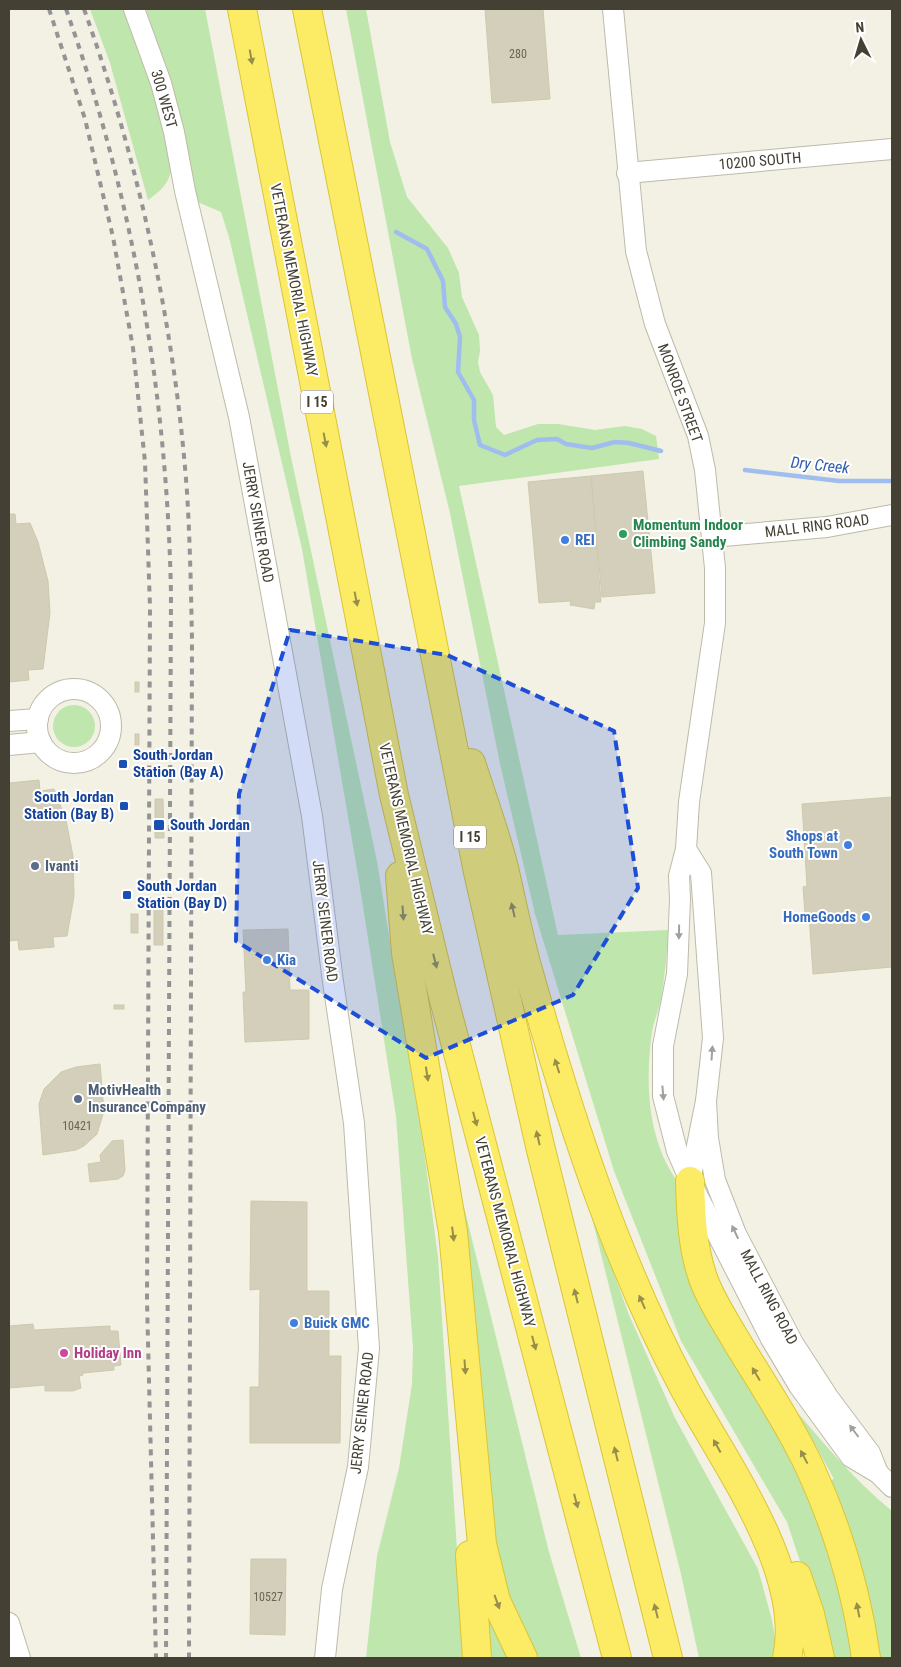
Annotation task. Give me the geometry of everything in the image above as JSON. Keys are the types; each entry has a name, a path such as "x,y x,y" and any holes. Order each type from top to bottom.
{"highway":[{"name":"VETERANS MEMORIAL HIGHWAY","path":"242,9 394,795 443,996 617,1658"},
{"name":"I 15","path":"307,9 478,872 538,1136 668,1658"},
{"path":"427,621 502,864 520,942 546,1032 618,1243 661,1343 756,1516 786,1589 791,1623 787,1658"},
{"path":"394,795 406,954 453,1232 486,1566 504,1621 523,1658"},
{"path":"690,1181 693,1244 703,1280 718,1310 782,1415 811,1470 834,1530 854,1594 866,1658"},
{"path":"468,1398 469,1534 477,1658"},
{"path":"756,1516 785,1553 795,1572 809,1608 820,1658"}],"street":[{"name":"300 WEST","path":"134,9 161,83 174,132 185,191"},
{"name":"MONROE STREET","path":"613,9 627,173 636,251 644,288 655,324 698,436 705,470 712,537 716,587 715,623 692,779"},
{"name":"10200 SOUTH","path":"627,173 892,149"},
{"name":"JERRY SEINER ROAD","path":"185,191 238,417 312,816 333,982 354,1123 369,1348 358,1467 332,1589 326,1658"},
{"name":"MALL RING ROAD","path":"712,537 827,527 892,516"},
{"path":"76,689 88,692 100,699 110,718 111,731 107,744 98,754 87,761 74,763 60,760 49,753 41,742 38,718 43,706 51,697 63,691 76,689"},
{"path":"9,721 38,718"},
{"path":"9,745 41,742"},
{"name":"MALL RING ROAD","path":"692,779 686,849 678,876 678,974 666,1031 662,1069 663,1096 668,1123 690,1181 771,1339 799,1386 851,1457 878,1473 892,1487"},
{"name":"MALL RING ROAD","path":"686,849 701,873 713,1038 706,1102 690,1181"},
{"name":"MALL RING ROAD","path":"706,1102 708,1138 715,1180 736,1234 793,1343 828,1397 870,1452 878,1473"},
{"path":"9,1624 20,1658"}],"highlighted area":[{"path":"290,630 447,655 614,731 638,888 573,995 426,1058 236,941 239,794"}],"green space":[{"path":"90,9 125,9 162,115 168,138 171,171 165,184 148,200 110,63"},
{"path":"146,9 205,9 291,457 377,861 424,1151 438,1257 464,1658 366,1658 377,1556 399,1468 412,1384 413,1348 396,1116 358,875 302,549 229,237 221,212 193,200 176,109"},
{"path":"346,9 366,9 390,142 407,197 448,248 459,273 462,297 479,335 480,351 478,362 480,372 493,395 496,427 504,435 538,424 558,424 595,430 625,426 642,429 656,436 659,459 459,486 558,935 668,930 666,964 650,1051 649,1090 654,1129 668,1166 678,1182 782,1440 828,1534 856,1658 832,1658 787,1522 681,1341 614,1171 535,914 500,764 450,513 412,359"},
{"path":"78,705 86,708 92,714 95,726 92,738 86,744 70,747 62,744 56,738 53,722 56,714 62,708"},
{"path":"588,1202 629,1315 675,1418 758,1569 772,1620 777,1651 775,1658 699,1658 681,1574"},
{"path":"464,1207 549,1552 581,1658 537,1658 516,1620 492,1537 475,1312 459,1210"},
{"path":"798,1413 843,1464 892,1511 892,1658 880,1658 880,1650 875,1650 825,1483 834,1479"},
{"path":"483,1597 511,1658 483,1658"}],"building":[{"path":"485,9 543,9 550,99 492,103"},
{"name":"Momentum Indoor Climbing Sandy","path":"643,471 655,593 602,597 591,476"},
{"name":"REI","path":"591,476 601,602 595,602 594,609 570,605 571,601 539,603 528,482"},
{"path":"9,514 15,514 16,524 30,523 38,542 48,581 50,613 43,669 28,670 29,680 9,682"},
{"path":"135,682 139,682 139,692 135,692"},
{"path":"135,734 139,734 139,745 135,745"},
{"path":"39,780 40,791 54,789 66,820 73,856 74,896 67,936 53,937 54,947 19,950 18,940 9,941 9,783"},
{"name":"Shops at South Town","path":"892,797 892,967 813,974 809,914 805,914 803,887 807,886 802,804"},
{"path":"155,799 163,799 164,838 155,838"},
{"path":"163,906 163,945 154,945 154,907"},
{"path":"131,914 138,914 138,933 131,933"},
{"name":"Kia","path":"288,929 290,990 309,990 309,1039 245,1042 243,992 246,992 243,930"},
{"path":"114,1005 124,1005 124,1009 114,1009"},
{"path":"100,1064 104,1111 97,1134 84,1146 76,1150 43,1155 39,1104 44,1089 61,1072 76,1067"},
{"path":"123,1140 125,1170 123,1176 118,1179 90,1182 88,1164 101,1162 100,1155 112,1141"},
{"name":"Buick GMC","path":"251,1201 307,1202 307,1291 329,1291 329,1356 341,1356 340,1443 250,1443 250,1387 259,1387 260,1289 250,1290"},
{"name":"Holiday Inn","path":"33,1324 34,1330 110,1326 110,1331 118,1331 121,1365 114,1366 114,1370 83,1373 83,1375 79,1376 81,1388 73,1391 45,1391 45,1385 9,1388 9,1326"},
{"path":"251,1559 286,1559 285,1635 250,1634"}],"waterway":[{"name":"Dry Creek","path":"396,232 427,249 443,281 445,307 456,324 460,337 458,372 474,400 474,420 480,445 505,455 537,440 557,439 566,444 592,448 615,442 629,443 661,451"},
{"name":"Dry Creek","path":"745,470 839,481 892,481"}],"railway":[{"path":"49,9 85,119 113,237 133,348 145,462 150,607 147,1301 156,1658"},
{"path":"66,9 90,80 128,224 154,370 168,519 171,594 166,1658"},
{"path":"84,9 122,126 152,247 174,369 187,492 192,639 189,1658"}],"place":[{"name":"Momentum Indoor Climbing Sandy","path":"623,534"},
{"name":"REI","path":"565,540"},
{"name":"South Jordan Station (Bay A)","path":"123,764"},
{"name":"South Jordan Station (Bay B)","path":"124,806"},
{"name":"South Jordan","path":"159,825"},
{"name":"Shops at South Town","path":"848,845"},
{"name":"Ivanti","path":"35,866"},
{"name":"South Jordan Station (Bay D)","path":"127,895"},
{"name":"HomeGoods","path":"866,917"},
{"name":"Kia","path":"267,960"},
{"name":"MotivHealth Insurance Company","path":"78,1099"},
{"name":"Buick GMC","path":"294,1323"},
{"name":"Holiday Inn","path":"64,1353"}]}
